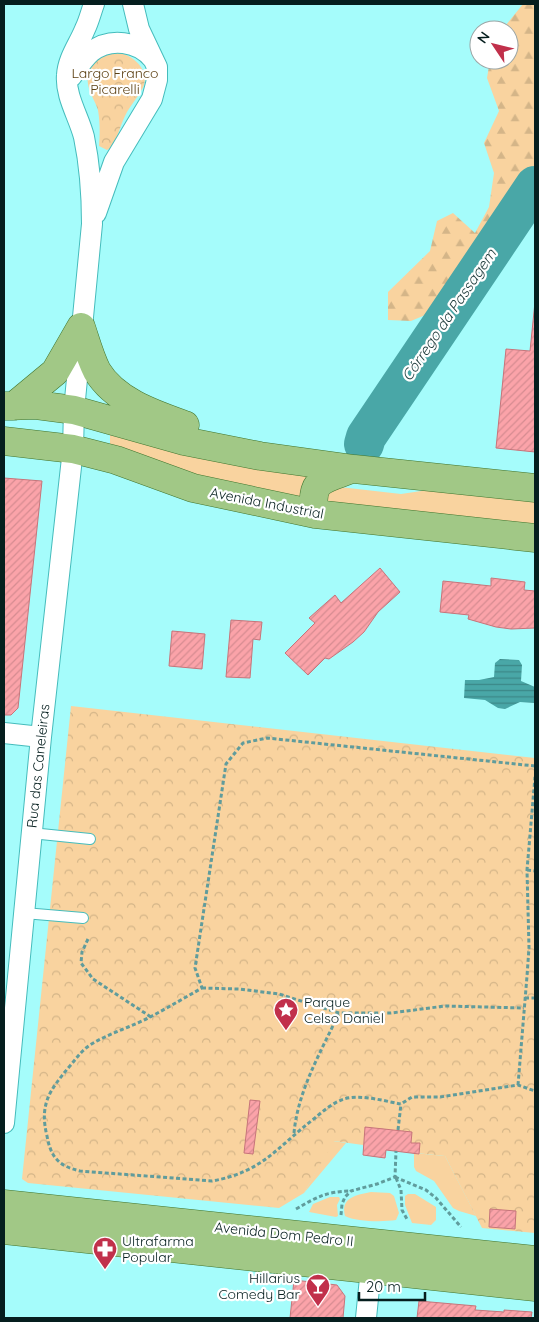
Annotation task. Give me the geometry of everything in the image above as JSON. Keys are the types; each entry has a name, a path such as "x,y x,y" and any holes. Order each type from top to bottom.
{"main road":[{"path":"9,406 55,372 81,327"},
{"path":"81,327 96,369 114,391 162,417 260,456"},
{"path":"9,406 36,405 74,410 184,441 260,456 535,488"},
{"name":"Avenida Industrial","path":"4,441 73,449 116,460 193,488 315,514 535,538"},
{"path":"315,514 312,500 318,483 354,468"},
{"name":"Avenida Dom Pedro II","path":"4,1204 535,1260"},
{"name":"Avenida Dom Pedro II","path":"4,1230 535,1286"}],"street":[{"path":"92,224 92,195 84,136 67,83 70,61 85,30 94,4"},
{"path":"92,224 114,162 155,93 157,80 156,63 139,29 133,4"},
{"path":"67,83 87,56 109,44 123,43 136,47 151,57 156,63"},
{"name":"Rua das Caneleiras","path":"4,1123 41,737 73,449 74,410 81,327 92,224"},
{"path":"4,733 41,737"},
{"path":"366,1318 373,1243"}],"lane":[{"path":"32,833 90,839"},
{"path":"24,913 83,918"}],"path":[{"path":"202,988 195,968 226,764 243,743 268,738 535,766"},
{"path":"518,1086 528,958 527,870 535,777"},
{"path":"527,870 535,871"},
{"path":"528,924 535,925"},
{"path":"88,939 82,952 80,963 93,979 151,1017"},
{"path":"524,1008 445,1006 391,1013 339,1013 279,994 239,989 202,988 151,1017 92,1044 81,1052 52,1088 46,1102 44,1118 46,1134 50,1149 57,1161 68,1168 80,1171 212,1181 230,1178 260,1164 325,1110 344,1099 360,1098 401,1104 412,1097 440,1097 518,1086 535,1091"},
{"path":"525,998 535,998"},
{"path":"294,1134 300,1096 339,1013"},
{"path":"398,1130 401,1104"},
{"path":"396,1151 396,1177 401,1190 400,1201 402,1210 408,1218 409,1227"},
{"path":"295,1209 319,1196 331,1192 350,1191 396,1177 426,1190 436,1198 466,1233"},
{"path":"341,1220 342,1204 345,1196 350,1191"}],"green space":[{"path":"523,4 535,4 535,205 441,343 427,331 430,313 411,321 388,320 388,292 430,251 437,221 453,213 475,233 489,207 494,173 484,143 499,111 487,78 488,70 519,70 519,20 510,20"},
{"name":"Largo Franco Picarelli","path":"117,52 128,56 138,63 142,68 145,79 143,88 125,116 114,146 107,150 99,146 98,110 88,84 88,77 89,71 95,62 105,55"},
{"path":"110,435 204,459 308,476 303,499 204,479 110,446"},
{"path":"331,486 401,494 428,490 535,499 535,528 327,505 323,491"},
{"name":"Parque Celso Daniel","path":"71,706 535,758 535,1233 482,1228 445,1156 386,1150 385,1158 363,1155 363,1145 334,1141 304,1193 279,1208 28,1183 22,1179"},
{"path":"333,1141 346,1143 304,1193"},
{"path":"414,1153 445,1156 476,1216 453,1208 434,1181 416,1171 414,1167"},
{"path":"371,1192 390,1193 394,1196 399,1213 396,1220 363,1220 345,1216 344,1210 347,1201 355,1196"},
{"path":"415,1194 436,1207 436,1220 431,1225 412,1223 405,1205 405,1196"},
{"path":"330,1197 339,1197 340,1199 337,1205 338,1216 309,1212 313,1204"}],"water":[{"path":"500,659 519,660 522,665 521,681 535,687 535,703 520,702 505,709 498,708 485,700 464,698 465,680 494,677 495,663"}],"building":[{"path":"535,302 535,452 496,448 506,349 530,351"},
{"path":"4,478 42,481 18,708 11,715 4,715"},
{"path":"380,568 400,592 378,612 364,632 353,642 329,659 325,658 308,675 285,653 315,623 309,618 335,595 341,603"},
{"path":"491,578 525,582 524,590 535,591 535,628 511,629 496,627 468,619 469,615 440,612 443,581 491,586"},
{"path":"231,620 262,622 260,640 253,639 250,678 226,677"},
{"path":"172,631 205,634 202,669 169,666"},
{"path":"250,1100 260,1101 253,1154 244,1153"},
{"path":"365,1127 412,1132 411,1143 420,1143 419,1154 386,1150 385,1158 363,1155"},
{"path":"490,1209 516,1211 515,1229 489,1227"},
{"name":"Hillarius Comedy Bar","path":"294,1280 337,1285 345,1296 343,1318 290,1318"},
{"path":"419,1301 476,1306 475,1310 532,1312 531,1318 417,1318"}],"waterway":[{"name":"Córrego da Passagem","path":"364,444 366,437 535,186"}],"place":[{"name":"Parque Celso Daniel","path":"286,1031"},
{"name":"Ultrafarma Popular","path":"105,1270"},
{"name":"Hillarius Comedy Bar","path":"318,1307"}]}
